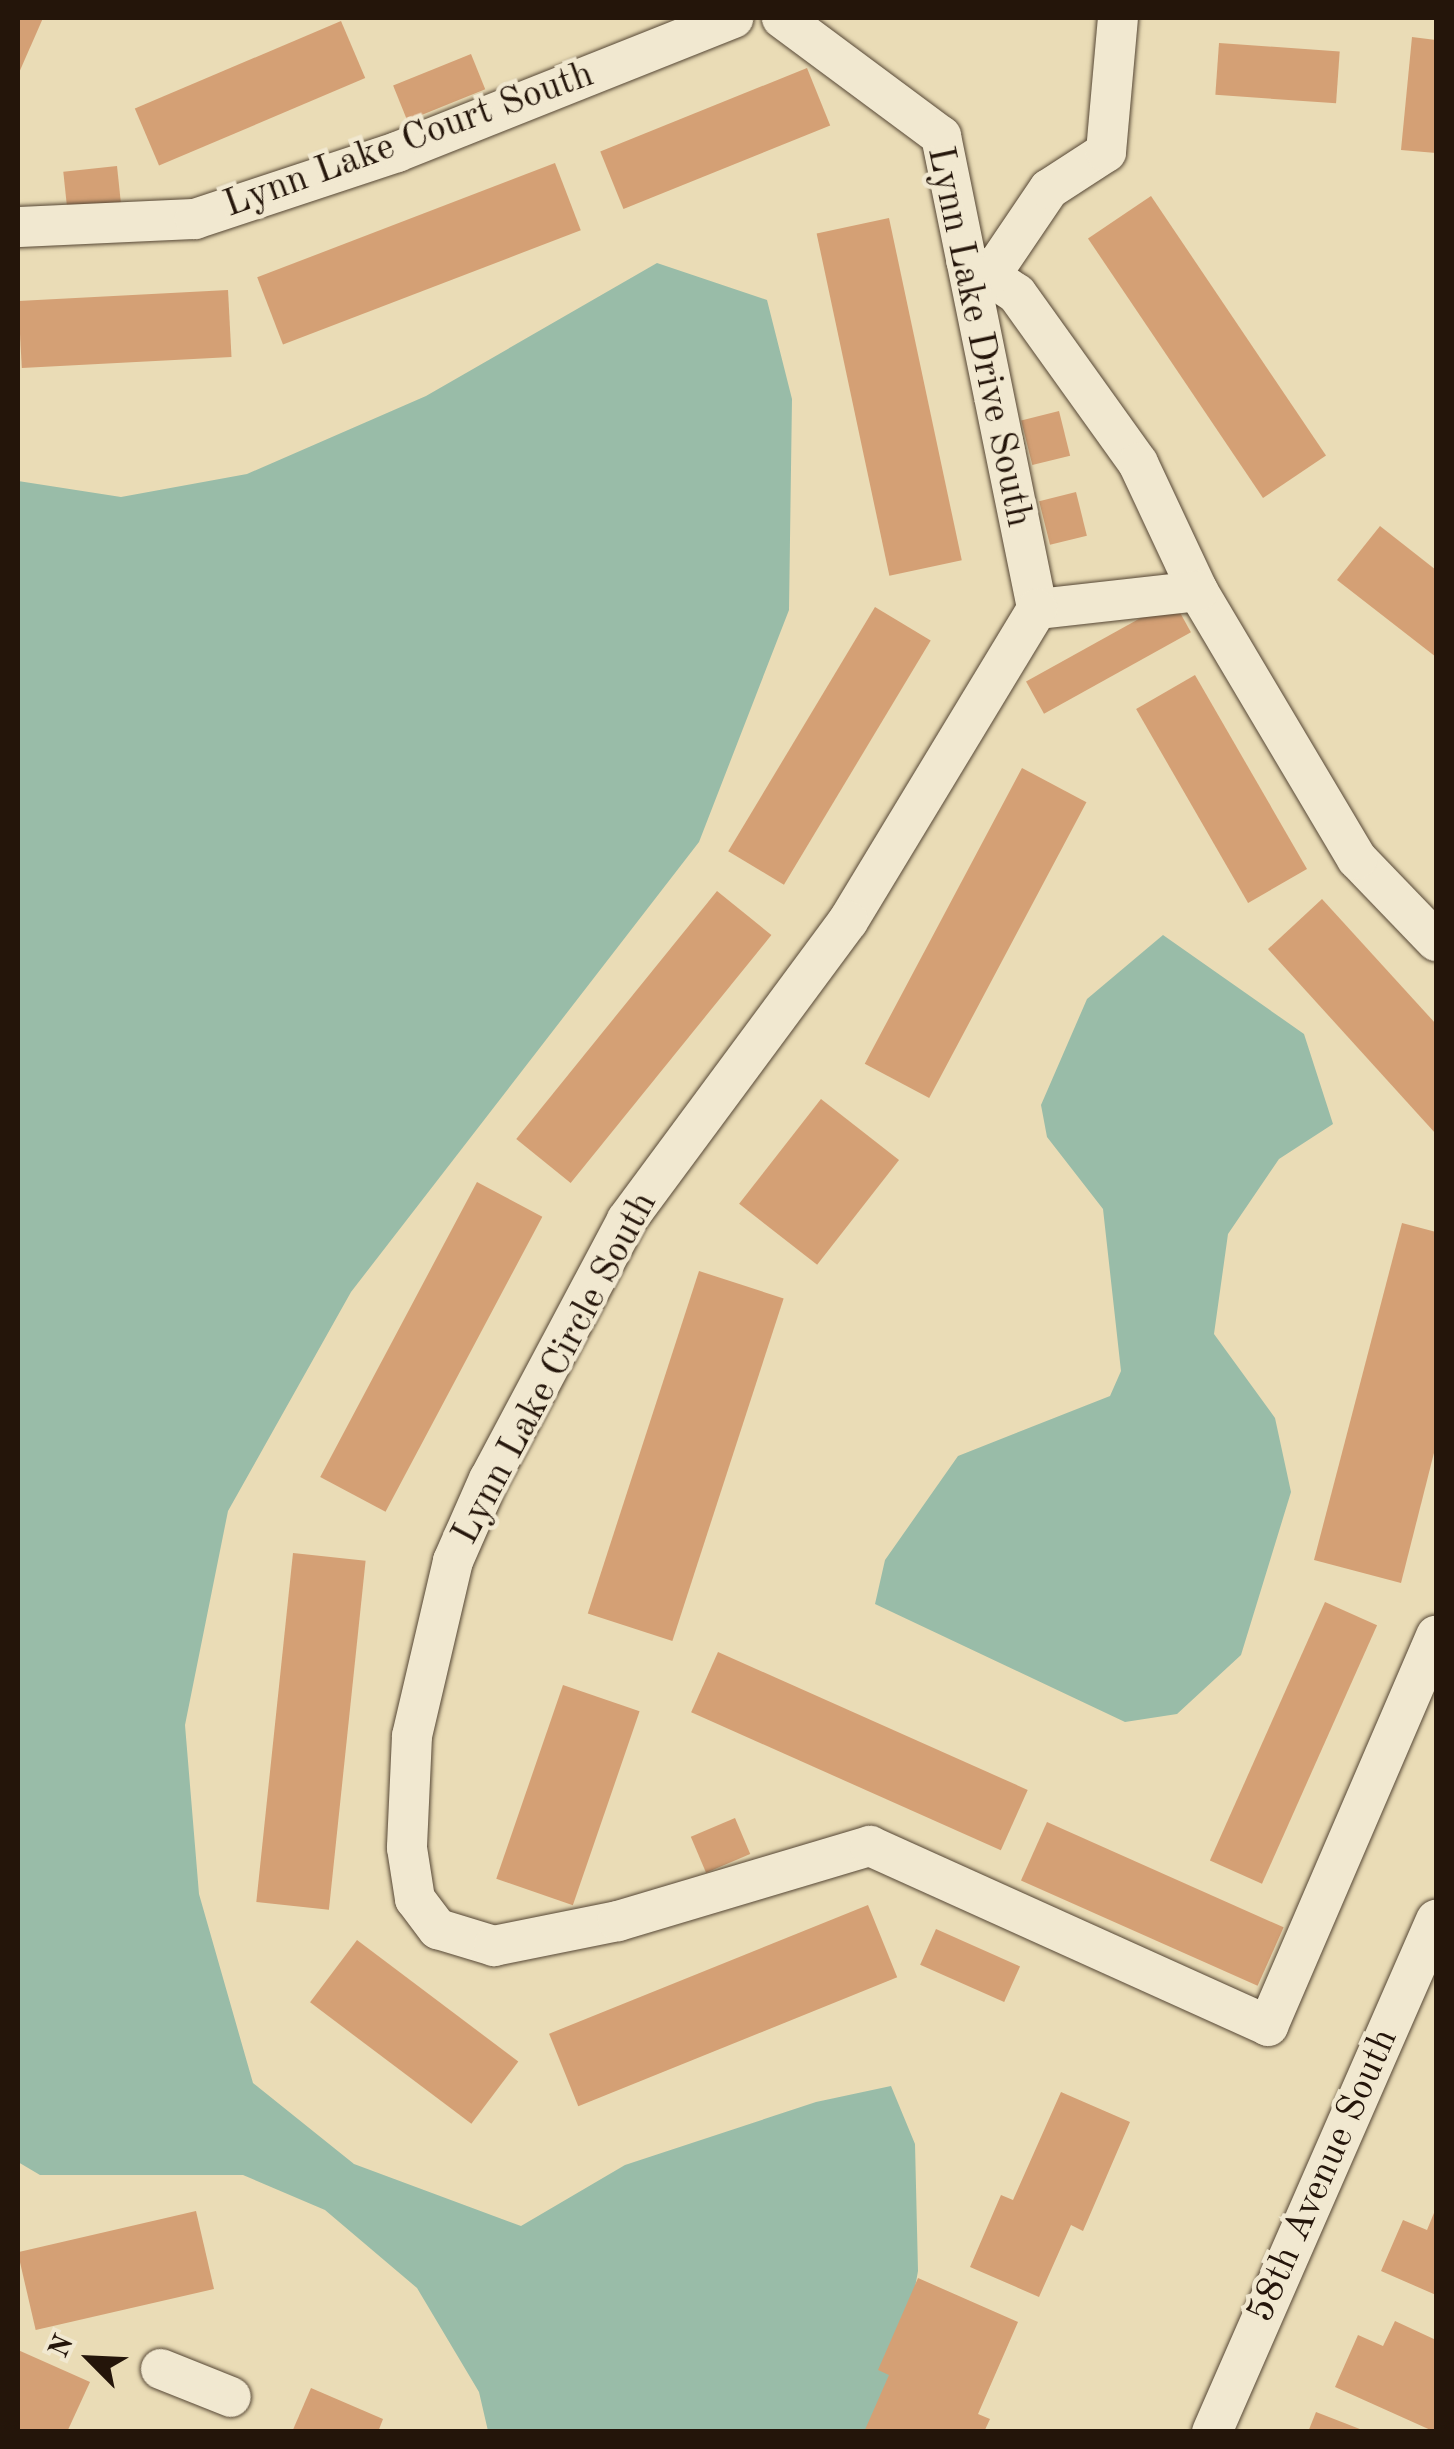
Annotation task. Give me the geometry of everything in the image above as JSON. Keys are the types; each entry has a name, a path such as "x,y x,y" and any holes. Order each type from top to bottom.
{"street":[{"name":"Lynn Lake Court South","path":"18,227 196,219 398,152 733,18"},
{"name":"Lynn Lake Drive South","path":"782,18 941,136 978,268 1037,609"},
{"path":"1118,18 1106,152 1049,190 978,268 1017,294 1138,462 1198,591 1357,858 1436,941"},
{"path":"1037,609 1198,591"},
{"name":"Lynn Lake Circle South","path":"1037,609 848,921 627,1220 489,1479 453,1561 412,1736 407,1848 415,1898 438,1929 494,1946 618,1921 870,1846 1268,2026 1436,1636"},
{"name":"58th Avenue South","path":"1212,2432 1436,1920"},
{"path":"161,2369 231,2397"}],"shaded area":[{"path":"657,263 767,300 792,399 789,610 699,842 351,1292 228,1511 185,1725 199,1894 253,2083 354,2164 521,2226 625,2165 816,2102 891,2086 915,2144 918,2271 897,2388 870,2431 488,2431 479,2392 417,2288 325,2210 243,2175 40,2175 18,2162 18,481 121,497 247,474 426,396"},
{"path":"1163,935 1304,1034 1333,1124 1279,1159 1228,1234 1214,1334 1275,1418 1291,1492 1241,1655 1177,1714 1125,1722 875,1604 885,1560 958,1456 1110,1396 1121,1371 1103,1209 1047,1137 1041,1105 1087,999"}],"building":[{"path":"18,18 43,18 18,75"},
{"path":"341,21 365,78 159,166 135,109"},
{"path":"1412,37 1436,40 1436,153 1401,150"},
{"path":"1219,43 1340,51 1336,103 1215,95"},
{"path":"471,54 485,89 407,121 393,85"},
{"path":"807,68 830,125 623,209 600,152"},
{"path":"555,163 581,230 283,345 257,277"},
{"path":"117,166 121,204 67,209 63,172"},
{"path":"1151,196 1326,455 1263,498 1088,238"},
{"path":"889,218 962,560 889,576 817,233"},
{"path":"228,290 232,357 22,368 18,301"},
{"path":"1059,411 1070,456 1032,465 1021,420"},
{"path":"1076,492 1087,536 1050,545 1039,501"},
{"path":"1380,526 1436,570 1436,657 1337,580"},
{"path":"1173,600 1191,632 1044,714 1026,681"},
{"path":"875,607 931,640 784,885 728,851"},
{"path":"1195,675 1307,869 1248,903 1136,709"},
{"path":"1022,768 1086,802 929,1098 865,1064"},
{"path":"717,891 771,935 571,1183 516,1139"},
{"path":"1322,899 1436,1024 1436,1134 1268,949"},
{"path":"821,1099 899,1160 817,1265 739,1204"},
{"path":"477,1182 542,1217 386,1512 320,1477"},
{"path":"1402,1223 1436,1232 1436,1445 1401,1583 1314,1560"},
{"path":"699,1271 784,1299 672,1641 588,1613"},
{"path":"293,1553 366,1561 329,1910 256,1902"},
{"path":"1325,1602 1377,1625 1262,1884 1210,1861"},
{"path":"718,1652 1028,1790 1001,1850 691,1712"},
{"path":"563,1685 640,1711 573,1905 496,1879"},
{"path":"735,1818 750,1854 706,1873 691,1837"},
{"path":"1047,1822 1284,1927 1258,1986 1021,1880"},
{"path":"868,1905 897,1977 578,2106 549,2034"},
{"path":"936,1929 1020,1966 1004,2002 920,1965"},
{"path":"357,1940 518,2062 471,2124 310,2002"},
{"path":"1061,2092 1130,2122 1083,2231 1071,2225 1039,2297 970,2267 1001,2195 1013,2200"},
{"path":"1436,2208 1436,2295 1381,2271 1403,2220 1427,2230"},
{"path":"196,2211 214,2289 36,2330 18,2252"},
{"path":"918,2278 1018,2322 978,2414 990,2419 984,2432 864,2432 889,2375 878,2370"},
{"path":"1395,2321 1436,2340 1435,2432 1335,2387 1358,2335 1383,2346"},
{"path":"18,2350 90,2382 67,2432 18,2432"},
{"path":"311,2388 383,2419 378,2432 292,2432"},
{"path":"1316,2412 1365,2431 1365,2432 1308,2432"}]}
